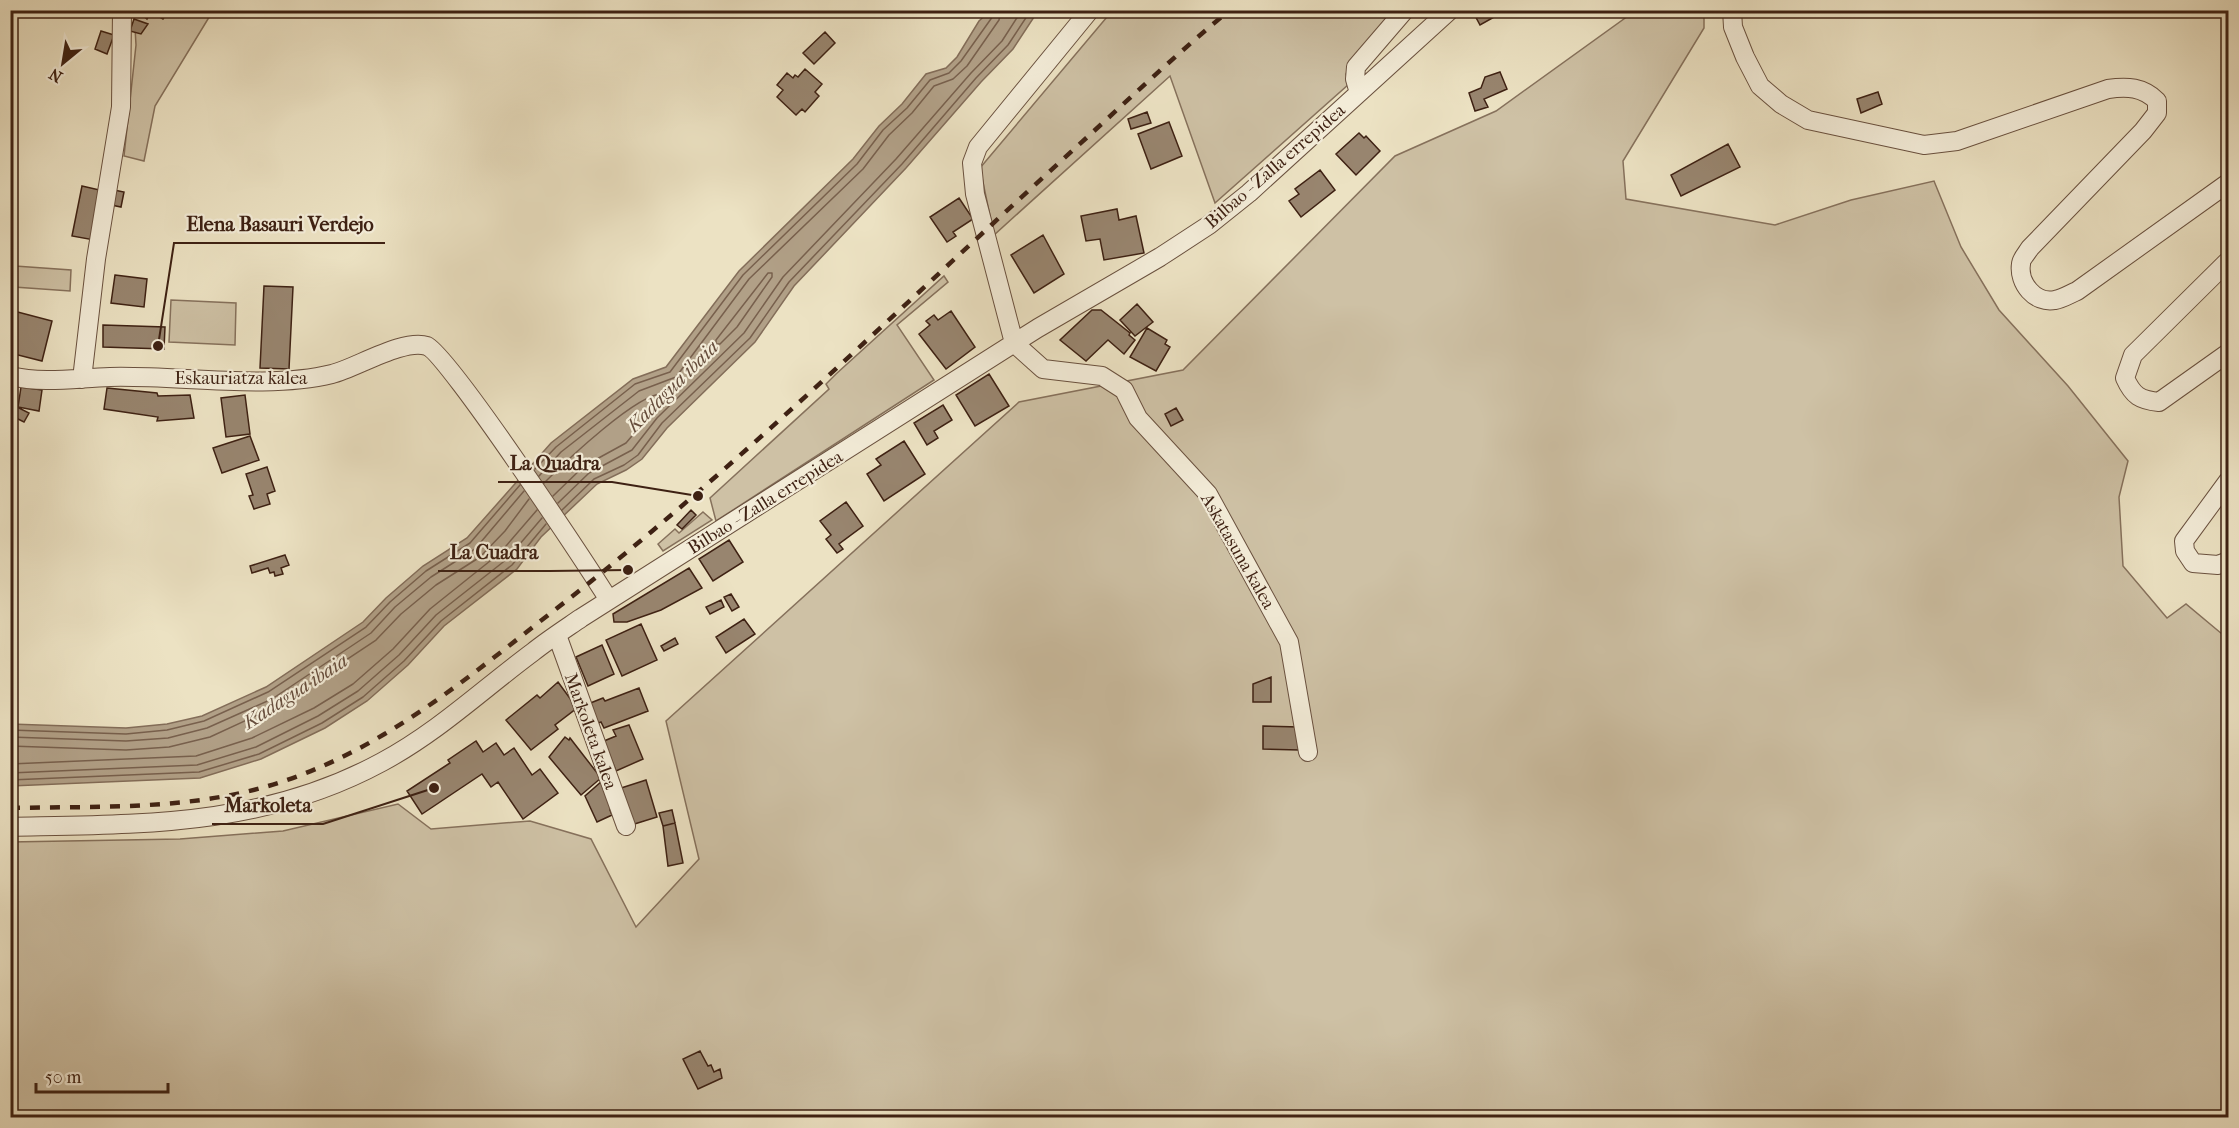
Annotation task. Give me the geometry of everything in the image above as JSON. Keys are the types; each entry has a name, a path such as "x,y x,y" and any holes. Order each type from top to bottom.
{"street":[{"path":"82,380 96,259 121,107 122,10"},
{"path":"1014,343 984,231 972,163 978,147 1090,10"},
{"path":"1359,93 1355,78 1356,67 1405,10"},
{"name":"Bilbao - Zalla errepidea","path":"10,827 117,825 201,819 258,809 317,790 382,762 430,732 556,635 609,600 1014,343 1160,257 1209,225 1249,193 1450,10"},
{"path":"1732,10 1733,27 1760,86 1782,104 1808,120 1924,145 1958,141 2108,89 2126,86 2148,92 2157,101 2157,113 2030,248 2020,262 2021,279 2030,291 2045,300 2056,300 2077,291 2229,183"},
{"path":"2229,261 2133,355 2125,378 2131,392 2141,400 2159,402 2229,353"},
{"name":"Askatasuna kalea","path":"1014,343 1043,369 1102,376 1124,390 1138,418 1208,494 1289,642 1308,752"},
{"name":"Eskauriatza kalea","path":"10,376 29,381 109,377 281,380 315,378 416,344 429,347 442,358 609,600"},
{"path":"2229,481 2184,542 2185,551 2193,563 2218,565 2229,561"},
{"name":"Markoleta kalea","path":"556,635 626,826"}],"shaded area":[{"path":"1391,10 1394,16 1351,64 1346,74 1349,84 1215,203 1170,76 994,235 980,168 1112,11"},
{"path":"134,11 204,11 211,14 155,106 144,161 124,156 136,45"},
{"path":"1635,11 1704,11 1704,28 1623,161 1626,199 1775,225 1851,200 1934,181 1961,247 1999,310 2068,386 2128,461 2119,497 2123,566 2167,618 2186,604 2228,639 2228,1117 11,1117 10,842 180,839 283,831 398,804 431,829 530,821 591,839 636,927 699,859 666,721 1019,402 1183,370 1395,156 1496,111"},
{"path":"15,266 71,270 70,291 14,287"},
{"path":"944,276 948,282 897,325 934,380 716,521 710,498 829,389 826,384 836,374"},
{"path":"171,300 236,303 235,345 169,342"},
{"path":"703,512 712,520 663,551 658,544 675,529 679,533"}],"water":[{"name":"Kadagua ibaia","path":"990,11 1038,11 1013,49 906,168 794,286 755,342 667,428 642,459 626,470 597,484 541,537 517,569 444,626 408,665 367,701 325,728 261,759 200,778 11,786 11,724 126,728 167,724 202,716 266,687 363,622 386,598 423,566 467,538 551,443 633,379 666,367 739,271 853,159 926,74 946,68 957,57 979,21"}],"building":[{"path":"137,10 169,10 163,19 151,12 147,19"},
{"path":"1472,10 1501,10 1503,12 1480,25"},
{"path":"134,19 148,24 141,34 130,31"},
{"path":"101,31 114,35 107,54 95,49"},
{"path":"825,32 835,43 814,64 803,53"},
{"path":"805,69 822,84 815,92 819,96 805,112 802,109 796,115 777,97 783,90 777,85 787,73 793,78 795,75 798,77"},
{"path":"1500,72 1507,89 1484,99 1488,107 1475,111 1469,93 1481,88 1485,77"},
{"path":"1878,92 1882,104 1861,113 1857,99"},
{"path":"1147,112 1151,123 1131,129 1128,119"},
{"path":"1169,122 1182,156 1151,169 1138,134"},
{"path":"1359,133 1364,138 1366,136 1380,151 1356,175 1336,154"},
{"path":"1728,144 1740,167 1681,196 1671,175"},
{"path":"1320,170 1335,190 1301,217 1289,201 1299,194 1295,189"},
{"path":"82,186 104,191 94,240 72,236"},
{"path":"114,190 124,192 121,207 111,205"},
{"path":"959,198 973,219 953,232 956,236 947,242 930,217"},
{"path":"1117,209 1119,220 1136,216 1144,253 1104,260 1100,239 1086,241 1081,216"},
{"path":"1043,235 1064,274 1034,293 1011,255"},
{"path":"115,275 147,279 144,307 111,303"},
{"path":"264,286 293,287 289,369 260,368"},
{"path":"1137,304 1153,322 1135,336 1120,320"},
{"path":"10,310 52,321 42,361 10,353"},
{"path":"1092,310 1101,310 1130,333 1129,335 1135,340 1124,354 1108,340 1086,361 1060,340"},
{"path":"951,311 975,347 946,369 919,334 930,325 926,321 934,315 938,320"},
{"path":"103,325 165,327 164,349 103,347"},
{"path":"1147,328 1167,340 1165,344 1170,347 1156,371 1130,357"},
{"path":"989,374 1009,406 975,426 956,395"},
{"path":"21,387 42,390 39,411 18,407"},
{"path":"107,388 157,393 158,396 190,395 194,418 157,421 158,417 104,409"},
{"path":"245,395 250,434 226,437 221,398"},
{"path":"13,405 29,413 24,422 10,415"},
{"path":"943,405 952,420 934,431 938,438 927,445 914,423"},
{"path":"1176,408 1183,420 1171,426 1165,414"},
{"path":"250,436 259,460 222,473 213,448"},
{"path":"904,441 925,474 884,501 867,474 881,465 876,459"},
{"path":"267,467 275,491 267,494 270,504 254,509 249,496 253,495 246,474"},
{"path":"846,502 863,526 839,544 843,549 837,553 826,539 831,535 820,521"},
{"path":"691,510 696,515 682,529 677,525"},
{"path":"729,540 743,562 713,581 699,559"},
{"path":"285,555 289,565 281,568 283,574 275,576 274,572 270,573 268,568 252,573 250,566"},
{"path":"689,568 702,588 661,610 627,622 614,622 613,614"},
{"path":"731,594 739,607 732,611 724,597"},
{"path":"721,600 724,607 710,614 706,607"},
{"path":"744,619 755,634 726,653 716,637"},
{"path":"641,624 657,660 622,676 606,640"},
{"path":"675,638 678,644 664,651 661,646"},
{"path":"602,645 614,674 588,686 576,657"},
{"path":"1271,677 1271,702 1253,702 1253,684"},
{"path":"558,682 577,708 555,725 558,729 531,750 506,720 537,695 540,698"},
{"path":"639,688 648,711 604,728 601,722 596,724 588,704 603,698 605,701"},
{"path":"629,725 643,759 616,771 604,741 616,736 613,730"},
{"path":"1263,726 1299,727 1299,750 1263,749"},
{"path":"565,737 569,740 570,738 601,778 581,795 549,757"},
{"path":"476,741 483,752 496,743 504,755 514,748 532,775 540,769 558,793 523,819 498,782 491,787 482,774 422,814 407,791 450,763 448,760"},
{"path":"646,780 657,817 628,826 618,789"},
{"path":"602,781 613,809 610,810 612,815 597,822 585,796"},
{"path":"672,810 675,823 663,826 659,813"},
{"path":"675,823 683,863 668,866 663,826"},
{"path":"700,1051 714,1072 720,1069 722,1078 698,1089 683,1059"}],"railway":[{"path":"10,808 150,805 219,797 287,780 323,766 391,730 486,664 683,505 814,389 1189,44 1230,10"}],"place":[{"name":"Elena Basauri Verdejo","path":"158,346"},
{"name":"La Quadra","path":"698,496"},
{"name":"La Cuadra","path":"628,570"},
{"name":"Markoleta","path":"434,788"}]}
